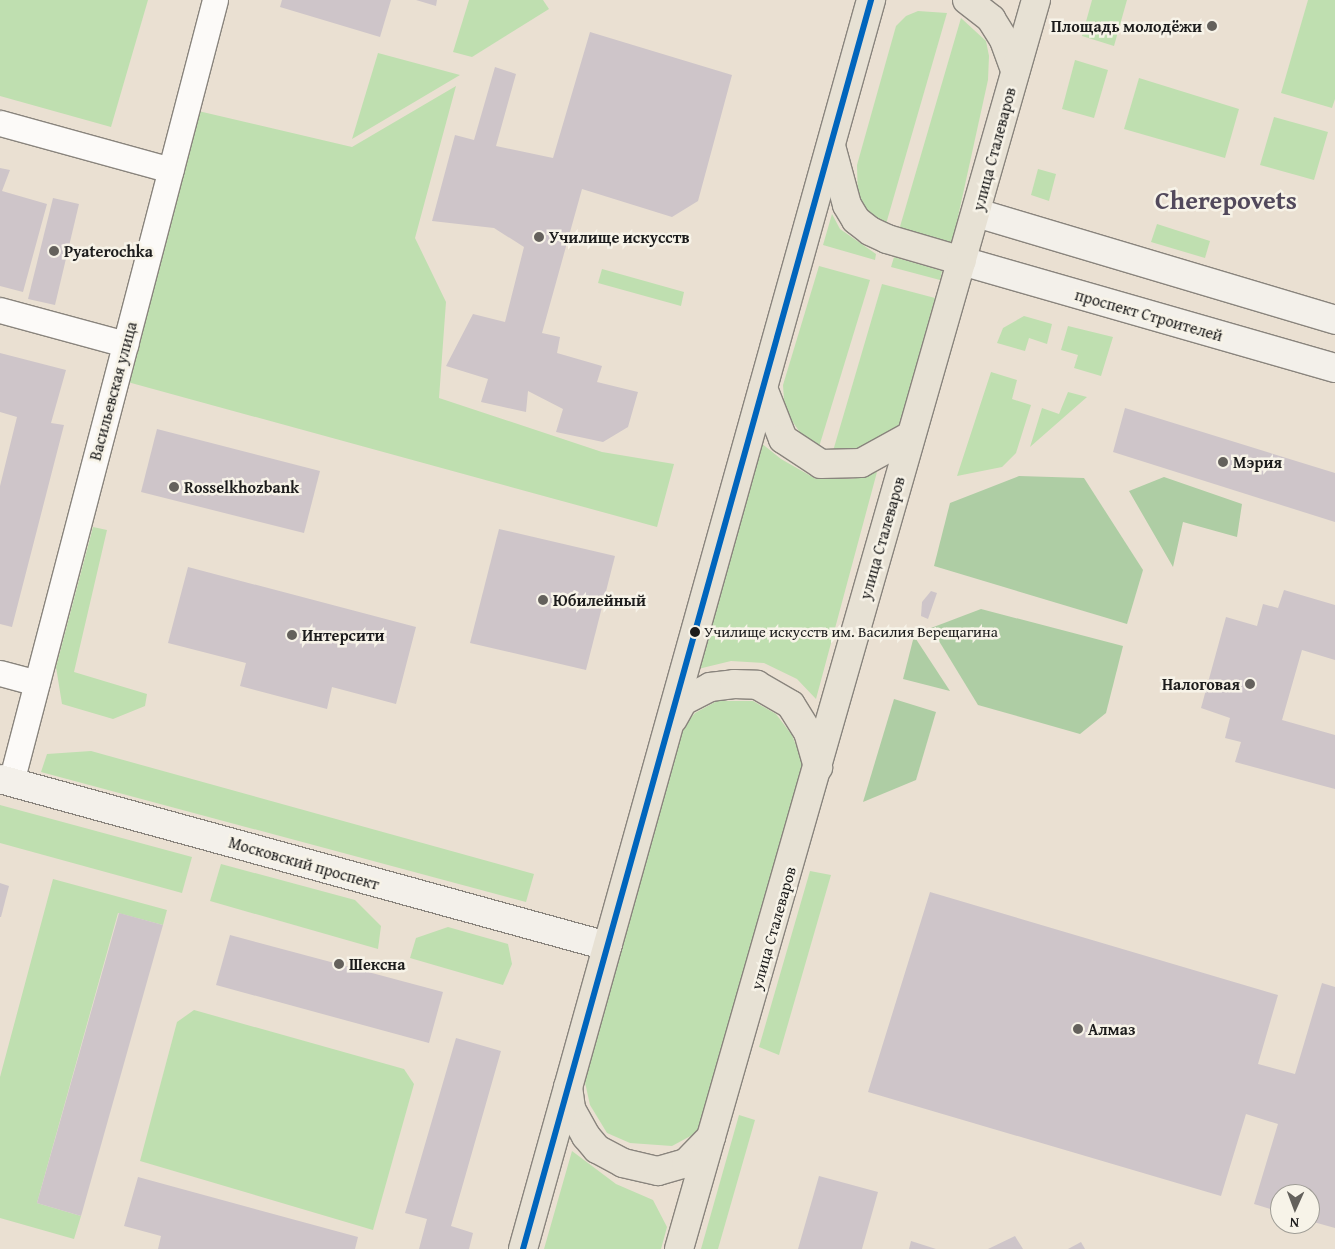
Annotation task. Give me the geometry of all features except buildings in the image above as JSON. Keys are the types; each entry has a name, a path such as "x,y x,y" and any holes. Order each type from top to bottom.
{"main road":[{"path":"522,1249 868,10 891,0"},
{"path":"967,0 991,19 1004,40 1015,71"},
{"name":"улица Сталеваров","path":"679,1249 818,768 910,436 977,213 1036,0"},
{"path":"830,146 847,205 856,220 870,231 887,239 962,261"},
{"path":"977,213 1335,320"},
{"name":"проспект Строителей","path":"962,261 1335,368"},
{"path":"763,388 783,439 821,464 861,463 910,436"},
{"path":"668,728 683,701 710,687 734,684 757,685 791,705 808,732 818,768"},
{"name":"Московский проспект","path":"6,780 607,946"},
{"path":"568,1087 571,1109 586,1136 597,1149 623,1164 658,1171 686,1163 711,1137"}],"street":[{"name":"Васильевская улица","path":"6,780 37,682 215,0"},
{"path":"0,123 171,170"},
{"path":"0,310 125,344"},
{"path":"0,672 37,682"}],"green space":[{"path":"0,0 148,0 111,127 0,96"},
{"path":"469,0 543,0 549,9 472,57 453,52"},
{"path":"1092,0 1127,0 1114,46 1082,36"},
{"path":"1308,0 1335,0 1335,99 1332,108 1281,93"},
{"path":"918,11 947,13 886,224 870,218 858,202 857,165 896,26 906,16"},
{"path":"961,18 986,41 989,56 988,80 952,244 899,230"},
{"path":"378,53 460,75 352,139"},
{"path":"1075,60 1108,70 1094,118 1062,109"},
{"path":"1139,78 1239,109 1225,158 1124,129"},
{"path":"456,86 415,238 446,302 439,398 602,452 674,464 657,527 124,381 194,110 352,147"},
{"path":"1274,117 1328,132 1314,180 1260,165"},
{"path":"1038,169 1056,174 1049,201 1031,195"},
{"path":"832,214 840,229 876,254 875,260 823,245"},
{"path":"1157,224 1210,241 1205,258 1151,242"},
{"path":"894,257 942,271 940,280 891,267"},
{"path":"819,266 870,280 819,447 801,434 790,418 784,400 783,385"},
{"path":"602,269 684,292 681,306 598,283"},
{"path":"882,284 935,298 898,430 865,451 833,451"},
{"path":"1024,316 1052,324 1047,344 1029,338 1025,351 997,343 1003,328"},
{"path":"1068,326 1113,337 1101,376 1074,368 1078,355 1061,350"},
{"path":"991,372 1017,380 1012,399 1031,405 1016,453 1002,467 957,476"},
{"path":"1068,392 1087,397 1030,447 1042,408 1059,414"},
{"path":"761,443 781,459 816,479 852,479 877,472 816,699 797,679 764,663 731,661 698,669"},
{"path":"1019,476 1084,478 1143,570 1127,624 934,566 950,503"},
{"path":"1164,477 1242,504 1237,537 1183,522 1173,567 1129,491"},
{"path":"93,527 107,530 74,672 147,694 145,706 113,719 62,704 56,667"},
{"path":"981,609 1123,646 1106,713 1080,734 978,705 931,628"},
{"path":"914,636 950,691 903,679"},
{"path":"894,699 936,712 916,780 863,802"},
{"path":"717,701 753,701 776,714 792,735 803,763 698,1132 672,1146 630,1143 607,1133 590,1105 584,1078 679,732 695,713"},
{"path":"91,751 534,874 526,902 41,772 47,754"},
{"path":"0,805 192,857 182,893 0,843"},
{"path":"221,864 355,900 381,926 378,949 210,901"},
{"path":"810,871 831,875 779,1055 759,1047"},
{"path":"53,879 167,910 163,925 118,913 37,1203 81,1216 74,1239 0,1218 0,1077"},
{"path":"448,927 508,944 512,964 503,985 410,958 416,938"},
{"path":"194,1010 404,1069 414,1084 373,1230 140,1161 177,1022"},
{"path":"739,1115 755,1120 718,1249 701,1249"},
{"path":"572,1151 616,1184 653,1200 667,1227 661,1249 544,1249"}],"transit line":[{"path":"523,1249 871,0"}],"place":[{"name":"Площадь молодёжи","path":"1212,26"},
{"name":"Училище искусств","path":"539,237"},
{"name":"Pyaterochka","path":"54,251"},
{"name":"Мэрия","path":"1223,462"},
{"name":"Rosselkhozbank","path":"174,487"},
{"name":"Юбилейный","path":"543,600"},
{"name":"Училище искусств им. Василия Верещагина","path":"695,632"},
{"name":"Интерсити","path":"292,635"},
{"name":"Налоговая","path":"1250,684"},
{"name":"Шексна","path":"339,964"},
{"name":"Алмаз","path":"1078,1029"}],"district":[{"name":"Cherepovets","path":"1226,200"}]}
